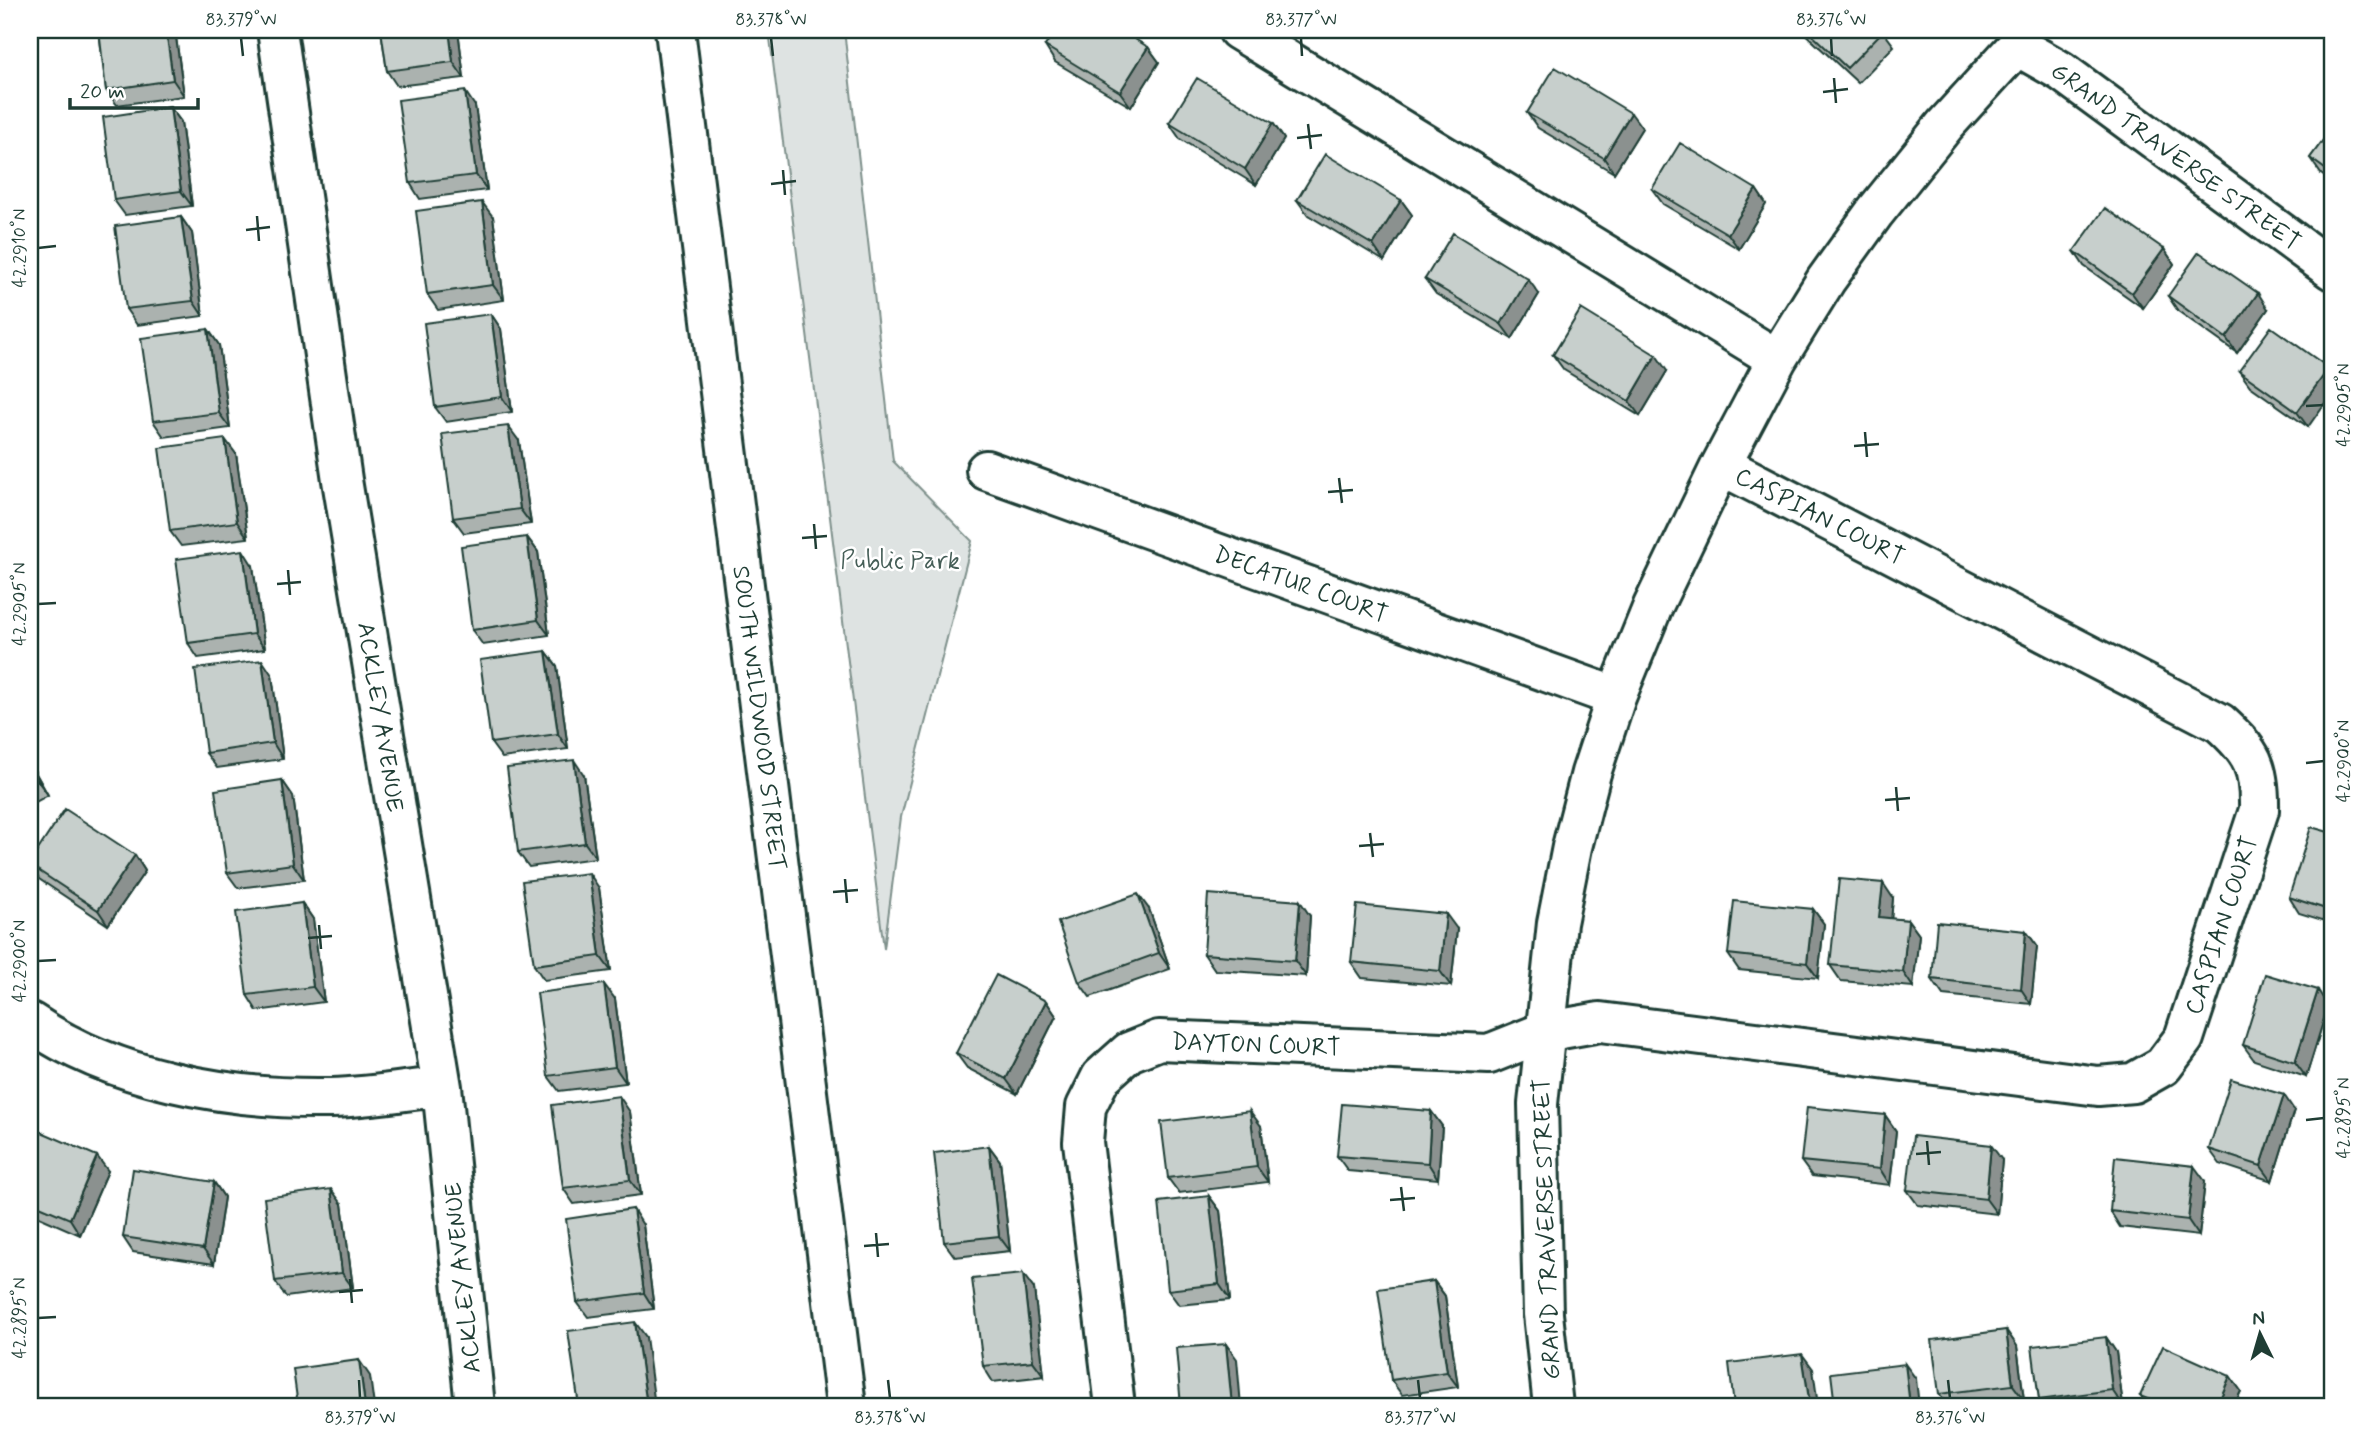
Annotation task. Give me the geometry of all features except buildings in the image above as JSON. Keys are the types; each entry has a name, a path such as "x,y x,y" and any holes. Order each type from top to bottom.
{"street":[{"name":"ACKLEY AVENUE","path":"277,30 342,480 442,1087 475,1406"},
{"name":"SOUTH WILDWOOD STREET","path":"675,30 846,1406"},
{"path":"1238,30 1777,359"},
{"name":"GRAND TRAVERSE STREET","path":"1553,1406 1543,1314 1538,1104 1557,923 1572,847 1591,773 1616,697 1653,606 1721,465 1777,359 1826,280 1875,212 2016,35 2332,270"},
{"name":"CASPIAN COURT","path":"1544,1032 1601,1022 2098,1086 2133,1083 2163,1066 2184,1038 2259,810 2260,786 2254,763 2243,744 2220,723 1721,465"},
{"name":"DECATUR COURT","path":"986,470 1616,697"},
{"path":"30,1022 87,1055 200,1088 255,1095 327,1098 442,1087"},
{"name":"DAYTON COURT","path":"1115,1406 1083,1142 1086,1107 1101,1077 1129,1052 1158,1040 1489,1054 1544,1032"}],"green space":[{"name":"Public Park","path":"769,30 844,30 893,461 972,541 901,817 884,949"}]}
